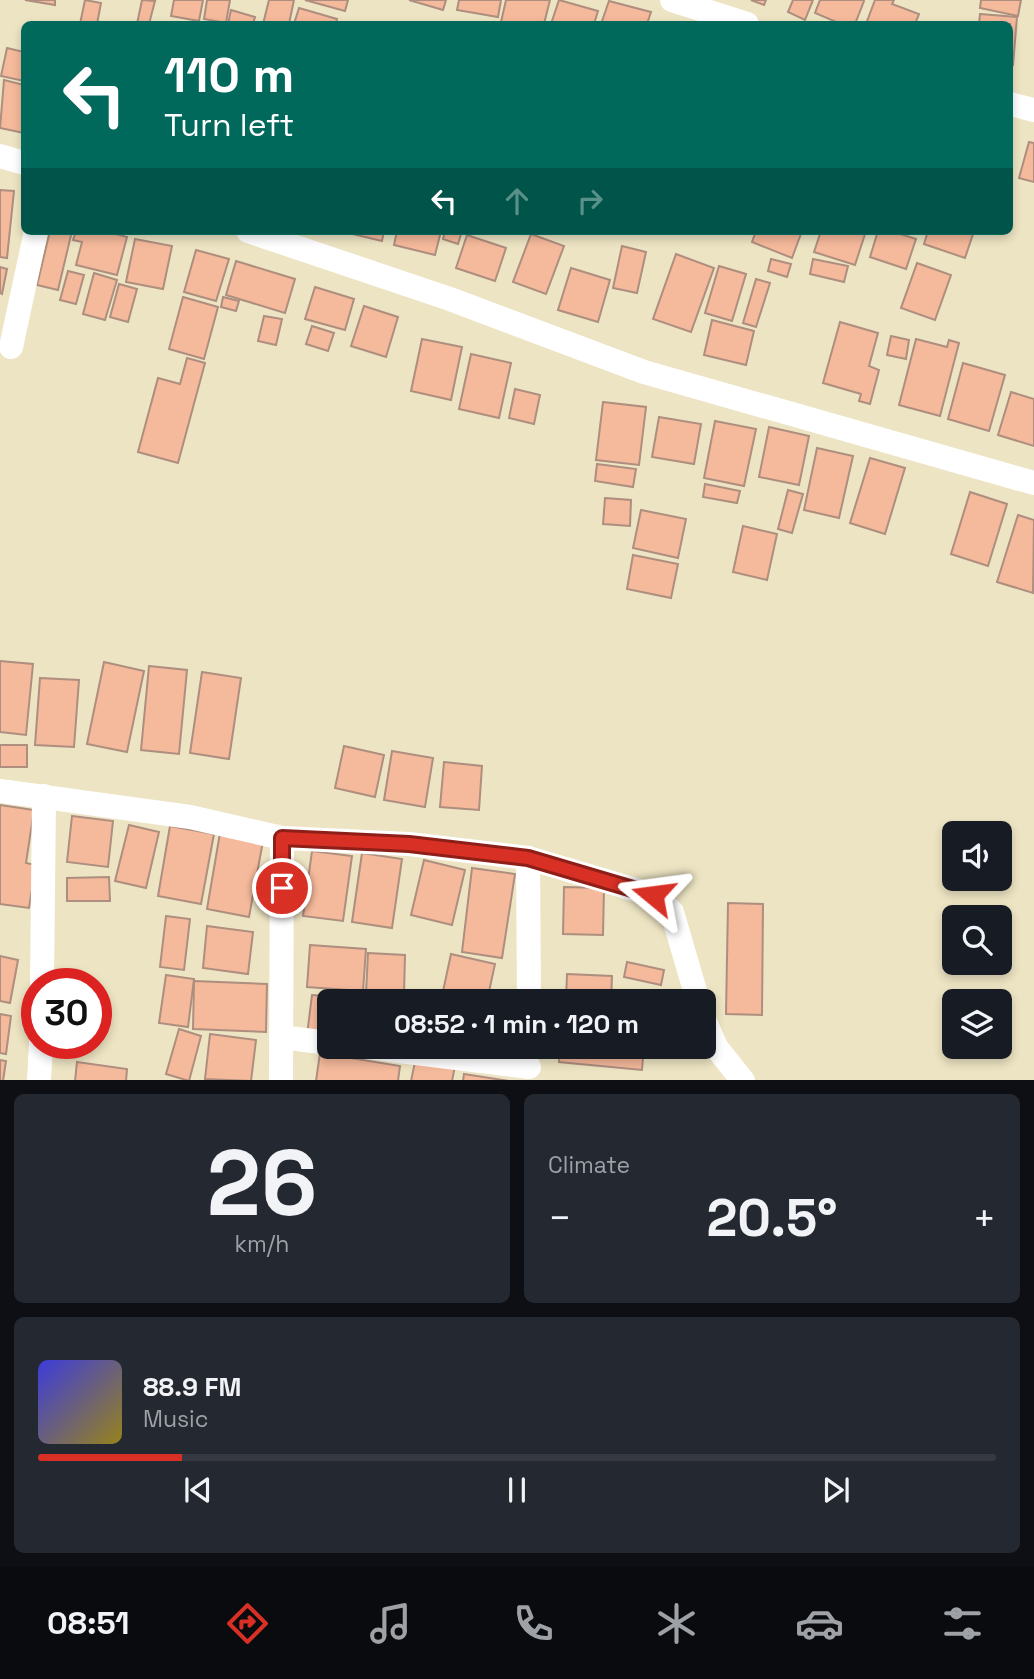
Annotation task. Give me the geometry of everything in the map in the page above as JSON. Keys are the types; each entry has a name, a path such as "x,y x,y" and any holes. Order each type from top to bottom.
{"street":[{"path":"672,0 738,21"},
{"path":"1013,105 1034,110"},
{"path":"0,156 21,162"},
{"path":"11,347 35,235"},
{"path":"260,235 450,299 644,372 1034,483"},
{"path":"0,791 190,817 282,838 409,844 528,858 653,895 672,912 694,989"},
{"path":"42,968 44,796"},
{"path":"281,1080 282,838"},
{"path":"528,858 529,989"},
{"path":"281,1037 317,1042"},
{"path":"716,1047 743,1080"},
{"path":"39,1080 40,1059"},
{"path":"475,1059 529,1065"}],"building":[{"path":"25,0 55,0 55,5"},
{"path":"85,0 101,3 98,21 81,21"},
{"path":"142,0 155,1 150,21 138,21"},
{"path":"174,0 203,0 199,21 171,16"},
{"path":"207,0 230,0 226,21 204,19"},
{"path":"269,0 294,0 290,21 264,21"},
{"path":"305,0 348,0 345,11"},
{"path":"409,0 446,0 443,10"},
{"path":"459,0 501,0 498,17 457,10"},
{"path":"506,0 550,0 545,21 501,21"},
{"path":"559,0 598,11 595,21 552,21"},
{"path":"751,0 766,0 764,5"},
{"path":"793,0 813,0 805,20 788,12"},
{"path":"820,0 864,1 856,21 834,21 815,13"},
{"path":"875,0 894,0 892,4 919,14 916,21 867,21"},
{"path":"981,0 1021,0 1018,16 980,8"},
{"path":"609,1 651,12 648,21 602,21"},
{"path":"299,8 337,19 337,21 295,21"},
{"path":"231,10 255,17 254,21 229,21"},
{"path":"980,14 1017,17 1013,65 1013,21 979,21"},
{"path":"7,48 21,51 21,80 1,76"},
{"path":"4,80 21,84 21,132 0,128"},
{"path":"1029,142 1034,143 1034,182 1019,178"},
{"path":"0,190 14,191 7,258 0,257"},
{"path":"49,235 71,235 58,290 37,285"},
{"path":"75,235 127,237 117,275 76,265 82,242 73,240"},
{"path":"357,235 383,235 382,241"},
{"path":"396,235 440,235 435,255 394,245"},
{"path":"444,235 461,235 458,244 443,239"},
{"path":"467,235 506,248 495,281 456,268"},
{"path":"531,235 564,246 546,294 513,282"},
{"path":"755,235 801,235 792,258 752,242"},
{"path":"820,235 865,235 855,265 814,252"},
{"path":"877,235 904,235 916,239 906,269 870,257"},
{"path":"927,235 973,235 965,258 924,244"},
{"path":"135,239 172,246 163,289 126,282"},
{"path":"622,246 646,252 637,293 613,288"},
{"path":"196,250 229,259 216,301 184,292"},
{"path":"676,254 714,268 691,332 653,319"},
{"path":"771,259 791,264 787,277 768,271"},
{"path":"813,259 848,266 844,282 810,274"},
{"path":"236,261 295,279 285,313 226,295"},
{"path":"917,263 951,275 935,320 901,308"},
{"path":"719,266 746,274 732,321 705,313"},
{"path":"0,267 7,269 2,294 0,293"},
{"path":"571,268 610,280 598,322 558,310"},
{"path":"68,271 84,275 76,304 60,300"},
{"path":"94,273 117,280 105,320 83,314"},
{"path":"756,279 770,283 756,327 743,323"},
{"path":"119,284 137,289 128,322 110,317"},
{"path":"315,287 354,299 345,330 305,319"},
{"path":"183,297 218,307 204,359 169,349"},
{"path":"223,297 239,301 236,311 221,307"},
{"path":"364,306 398,317 386,357 351,346"},
{"path":"264,316 282,319 276,345 258,341"},
{"path":"712,320 754,331 746,365 704,355"},
{"path":"840,322 878,333 869,366 879,370 870,404 859,401 861,394 823,383"},
{"path":"312,326 334,333 328,351 306,344"},
{"path":"891,336 909,340 906,359 887,355"},
{"path":"422,339 462,347 451,400 411,391"},
{"path":"916,339 947,347 949,340 959,343 940,416 899,405"},
{"path":"471,354 511,363 499,418 459,409"},
{"path":"187,358 205,363 178,463 138,452 158,378 180,384"},
{"path":"963,363 1005,375 989,431 948,419"},
{"path":"515,389 540,395 534,424 509,418"},
{"path":"1011,392 1034,399 1034,446 998,435"},
{"path":"603,402 646,407 639,465 596,460"},
{"path":"659,417 701,424 694,464 652,457"},
{"path":"715,421 756,429 744,486 704,478"},
{"path":"769,427 809,436 799,485 759,477"},
{"path":"817,448 853,456 839,518 804,510"},
{"path":"870,458 905,468 885,534 850,523"},
{"path":"597,464 636,469 633,487 595,481"},
{"path":"705,484 740,491 737,503 703,497"},
{"path":"788,490 803,494 792,533 778,529"},
{"path":"970,492 1007,504 988,566 951,554"},
{"path":"605,498 631,500 630,526 603,524"},
{"path":"641,510 686,519 678,558 633,548"},
{"path":"1018,515 1034,520 1033,593 997,582"},
{"path":"743,526 777,534 767,580 733,572"},
{"path":"633,555 678,564 671,598 627,589"},
{"path":"0,661 33,664 26,735 0,732"},
{"path":"104,662 144,671 127,752 87,744"},
{"path":"149,666 187,670 179,754 141,750"},
{"path":"202,672 241,678 229,759 190,753"},
{"path":"40,678 79,680 74,747 35,745"},
{"path":"0,745 27,745 27,767 0,767"},
{"path":"344,746 384,755 375,797 335,788"},
{"path":"392,751 433,758 425,807 384,800"},
{"path":"444,762 482,766 479,810 440,807"},
{"path":"0,805 34,810 26,863 36,865 29,908 0,904"},
{"path":"72,816 113,821 108,867 67,862"},
{"path":"129,825 159,832 146,888 115,881"},
{"path":"170,826 214,834 201,904 158,896"},
{"path":"220,833 263,841 249,917 207,909"},
{"path":"312,851 352,856 343,921 303,916"},
{"path":"362,853 402,859 392,928 352,922"},
{"path":"424,860 465,870 452,925 411,915"},
{"path":"472,868 515,874 502,958 462,952"},
{"path":"109,877 110,901 67,901 67,878"},
{"path":"564,887 604,888 603,935 563,934"},
{"path":"728,903 763,904 762,1015 726,1014"},
{"path":"166,916 190,919 184,970 160,967"},
{"path":"207,926 253,932 248,974 203,968"},
{"path":"310,945 366,949 363,989 307,987"},
{"path":"368,953 405,955 404,989 366,989"},
{"path":"451,954 495,964 490,989 444,989"},
{"path":"0,956 18,960 10,1003 0,1001"},
{"path":"627,962 664,970 661,985 624,977"},
{"path":"567,974 612,976 611,989 566,989"},
{"path":"166,975 194,979 188,1027 159,1023"},
{"path":"194,981 267,984 266,1032 193,1029"},
{"path":"312,995 317,995 317,1036 307,1035"},
{"path":"0,1014 11,1016 6,1054 0,1053"},
{"path":"179,1029 201,1036 189,1080 166,1074"},
{"path":"210,1034 256,1040 251,1080 205,1079"},
{"path":"319,1059 357,1059 400,1066 398,1080 316,1080"},
{"path":"416,1059 455,1066 452,1080 411,1080"},
{"path":"559,1059 643,1059 642,1070 559,1062"},
{"path":"0,1060 6,1061 3,1080 0,1080"},
{"path":"77,1062 127,1069 126,1080 75,1080"},
{"path":"464,1074 503,1080 463,1080"}],"route":[{"path":"282,888 282,838 409,844 528,858 653,895"}]}
